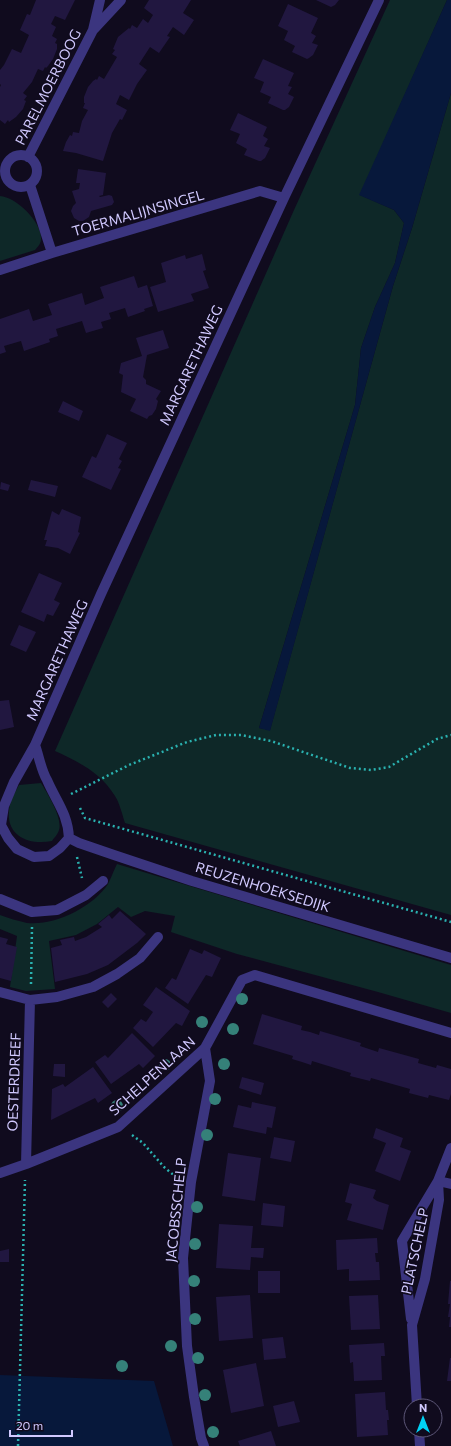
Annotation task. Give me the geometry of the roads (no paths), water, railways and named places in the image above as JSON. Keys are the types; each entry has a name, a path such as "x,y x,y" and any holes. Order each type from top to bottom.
{"street":[{"name":"PARELMOERBOOG","path":"28,157 92,30 100,0"},
{"name":"PARELMOERBOOG","path":"92,30 121,0"},
{"name":"MARGARETHAWEG","path":"69,838 60,848 49,856 34,857 17,849 0,825 4,806 14,782 35,745 101,594 284,198 379,0"},
{"name":"PARELMOERBOOG","path":"16,157 28,157 35,162 37,170 36,178 30,184 24,187 17,187 3,178 7,165 11,160 16,157"},
{"path":"30,184 52,253"},
{"name":"TOERMALIJNSINGEL","path":"0,270 260,191 284,198"},
{"path":"35,745 46,780 62,808 68,826 69,838"},
{"name":"REUZENHOEKSEDIJK","path":"69,838 79,843 192,881 451,958"},
{"path":"0,899 32,912 57,910 86,895 103,881"},
{"path":"0,992 30,1000 57,996 92,987 117,974 140,958 158,937"},
{"name":"SCHELPENLAAN","path":"0,1173 118,1127 205,1048 242,980 255,975 451,1034"},
{"name":"OESTERDREEF","path":"26,1164 30,1000"},
{"name":"JACOBSSCHELP","path":"204,1446 201,1438 194,1397 187,1346 183,1258 191,1182 210,1082 205,1048"},
{"name":"PLATSCHELP","path":"417,1398 412,1325 402,1241 438,1181 451,1148"},
{"path":"438,1181 451,1184"},
{"name":"PLATSCHELP","path":"412,1325 424,1279 439,1200 438,1181"}],"water":[{"path":"447,0 451,0 451,93 412,228 393,286 270,731 259,728 355,405 361,348 375,307 395,263 404,223 394,210 359,195"},
{"path":"0,1375 154,1381 173,1446 0,1446"}]}
